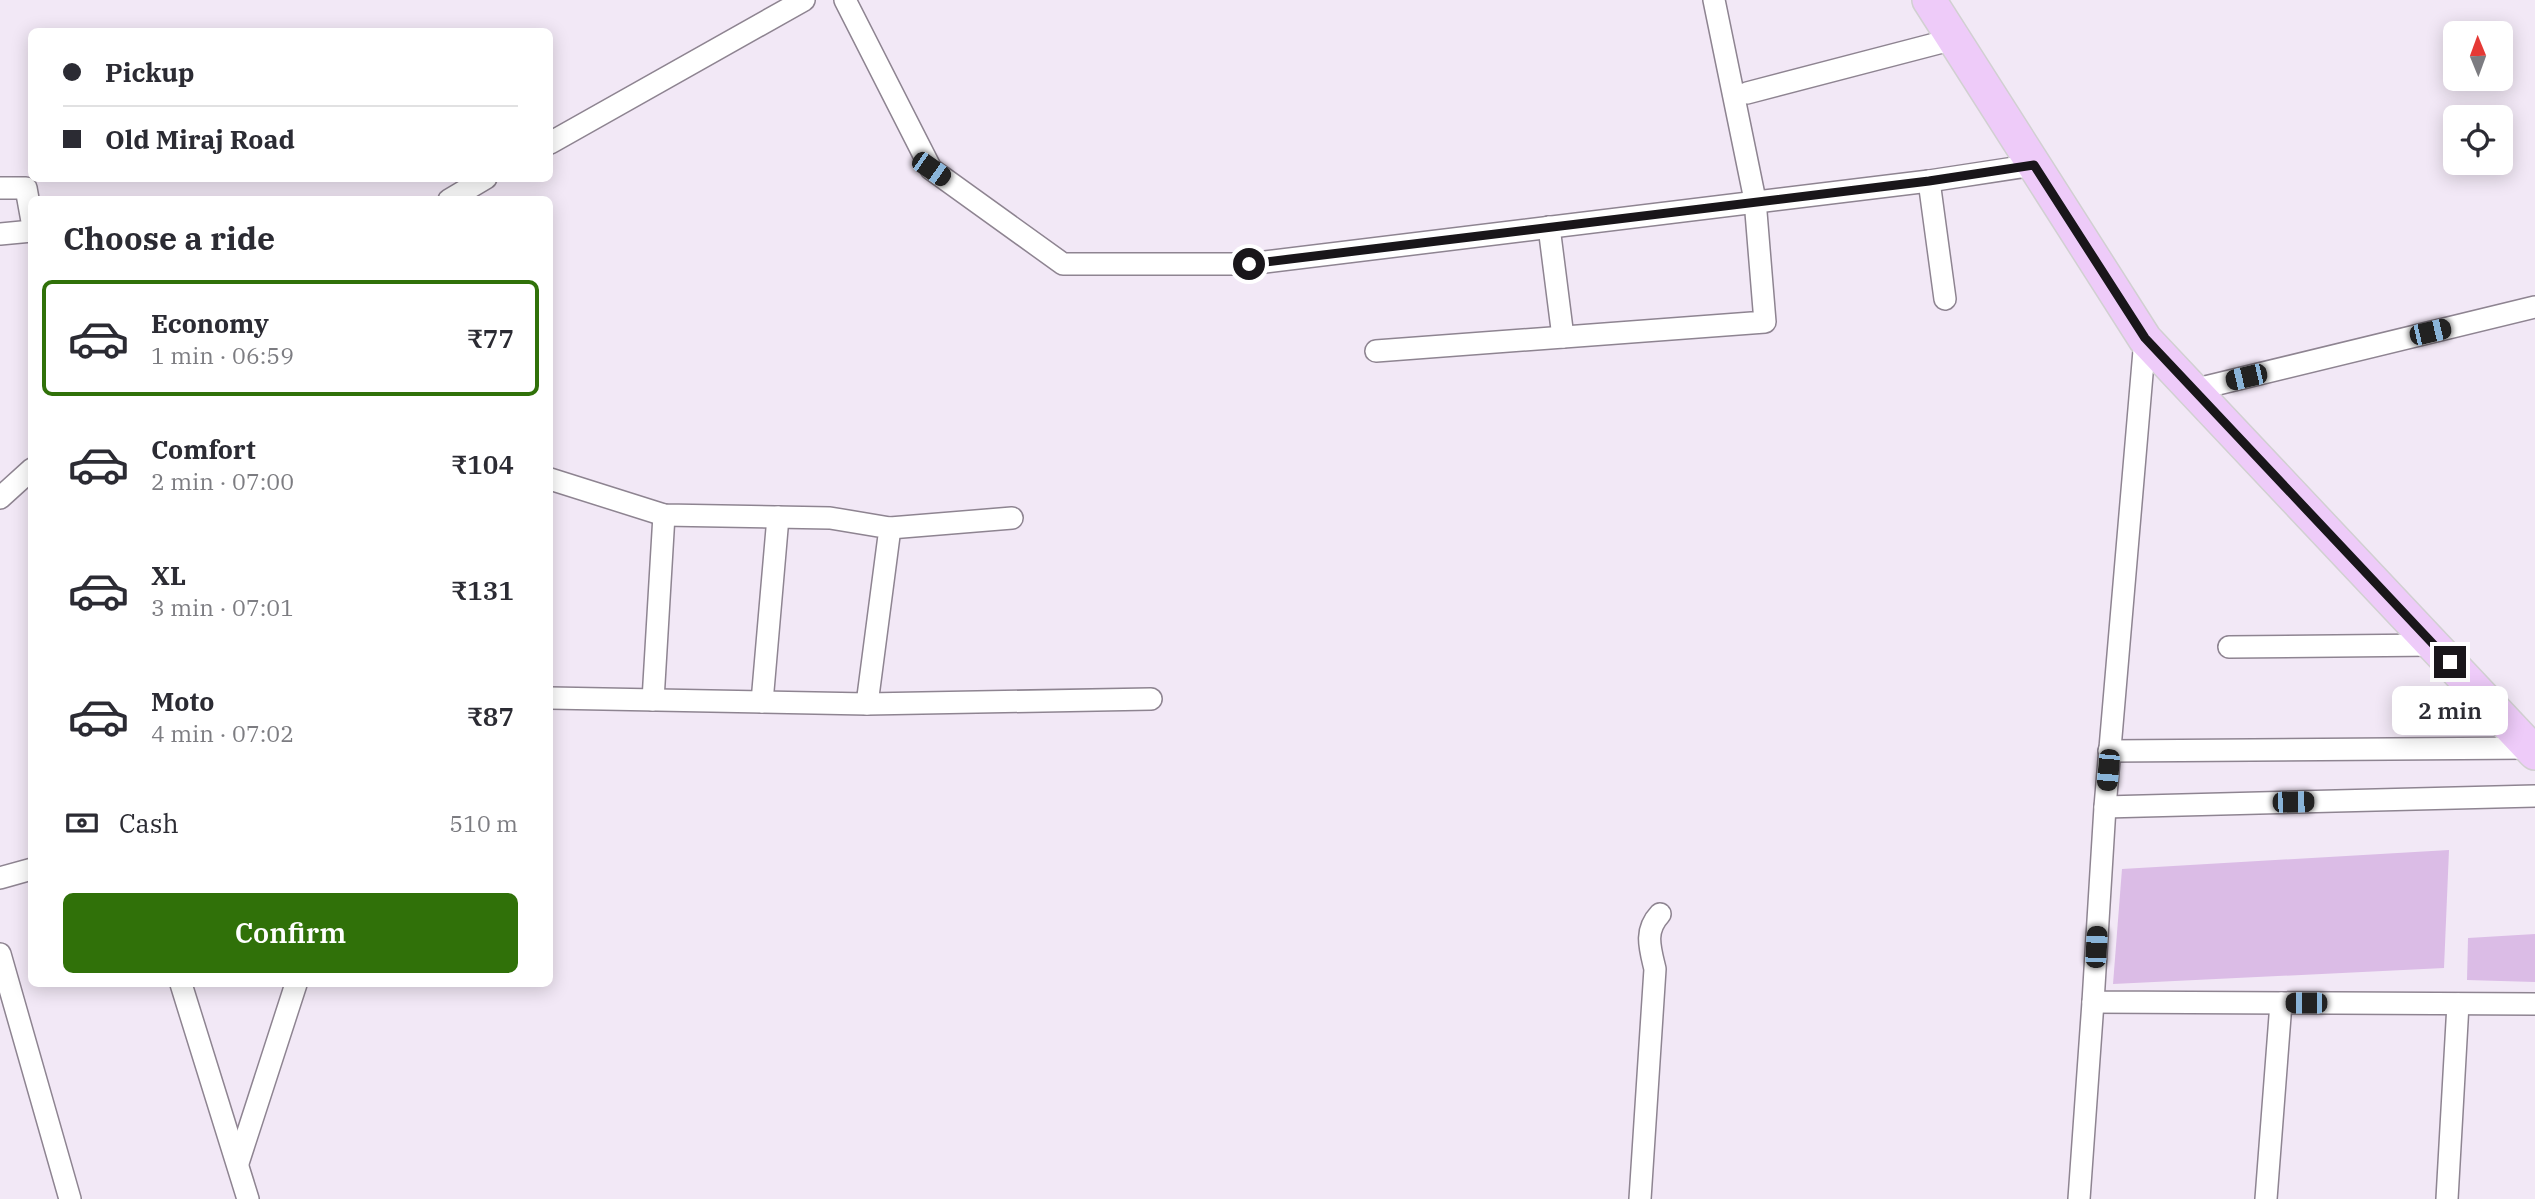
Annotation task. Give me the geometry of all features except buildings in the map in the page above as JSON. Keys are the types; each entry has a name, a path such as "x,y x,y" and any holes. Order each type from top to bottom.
{"main road":[{"path":"1929,0 2145,338 2534,748"}],"street":[{"path":"553,141 804,0"},
{"path":"845,0 931,169 1063,264 1249,264 1929,181 2034,165"},
{"path":"1376,351 1765,322 1755,201 1714,0"},
{"path":"1746,93 1954,39"},
{"path":"1929,181 1945,299"},
{"path":"456,196 479,182"},
{"path":"0,188 26,188 28,199"},
{"path":"1549,227 1563,337"},
{"path":"0,234 28,231"},
{"path":"2193,390 2535,307"},
{"path":"2079,1199 2109,751 2145,338"},
{"path":"0,498 28,473"},
{"path":"553,480 664,515 830,518 890,528 1012,518"},
{"path":"653,700 664,515"},
{"path":"762,702 778,517"},
{"path":"867,704 890,528"},
{"path":"2229,647 2434,645"},
{"path":"553,698 867,704 1151,699"},
{"path":"2109,751 2534,748"},
{"path":"2105,807 2535,796"},
{"path":"0,877 28,870"},
{"path":"1640,1199 1655,969 1648,938 1652,922 1660,914"},
{"path":"0,954 70,1199"},
{"path":"182,987 248,1199"},
{"path":"238,1163 295,987"},
{"path":"2093,1002 2535,1004"},
{"path":"2266,1199 2281,1003"},
{"path":"2447,1199 2458,1004"}],"shaded area":[{"path":"2449,850 2444,968 2113,984 2122,869"},
{"path":"2535,934 2535,982 2467,980 2468,938"}],"route":[{"path":"1249,264 1852,188 1929,181 2034,165 2145,338 2450,662"}]}
